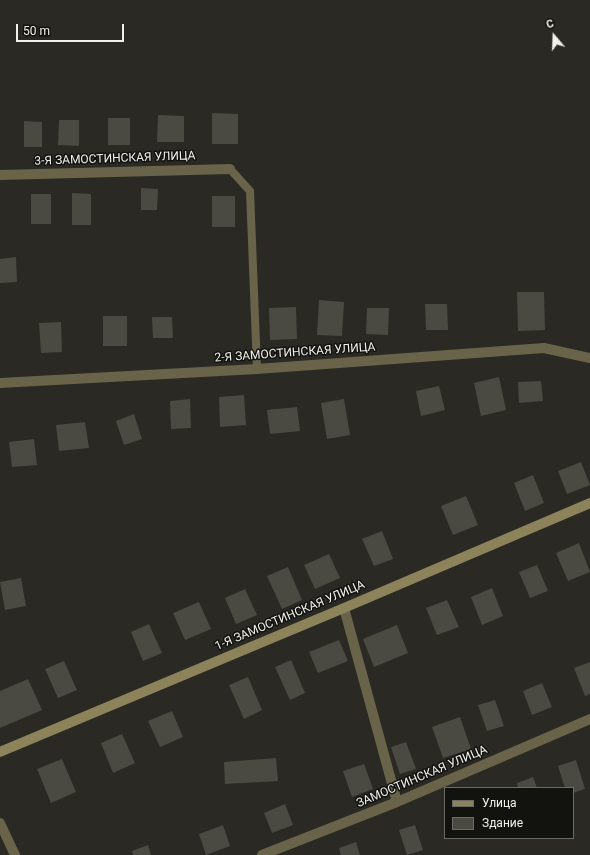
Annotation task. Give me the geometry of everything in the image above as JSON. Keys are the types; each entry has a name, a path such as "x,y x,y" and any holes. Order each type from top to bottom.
{"street":[{"name":"3-Я ЗАМОСТИНСКАЯ УЛИЦА","path":"0,175 230,169"},
{"name":"2-Я ЗАМОСТИНСКАЯ УЛИЦА","path":"0,383 256,369 544,348 590,358"},
{"name":"1-Я ЗАМОСТИНСКАЯ УЛИЦА","path":"0,752 590,503"},
{"path":"344,608 397,802"},
{"name":"ЗАМОСТИНСКАЯ УЛИЦА","path":"262,855 397,802 590,720"},
{"path":"0,823 15,855"}],"lane":[{"path":"230,169 250,192 256,369"}],"building":[{"path":"212,113 238,114 238,144 212,144"},
{"path":"158,115 184,116 184,142 157,142"},
{"path":"108,118 130,118 130,145 108,145"},
{"path":"59,120 79,120 79,146 58,145"},
{"path":"24,121 42,122 42,147 24,147"},
{"path":"141,188 158,189 157,210 141,210"},
{"path":"72,193 91,194 91,225 72,225"},
{"path":"31,194 51,194 51,224 31,224"},
{"path":"212,196 235,196 235,227 212,227"},
{"path":"16,257 17,282 0,283 0,259"},
{"path":"517,292 544,292 545,330 518,331"},
{"path":"319,300 344,302 342,336 317,335"},
{"path":"425,304 447,304 448,330 426,330"},
{"path":"296,307 297,339 270,340 269,308"},
{"path":"367,308 389,308 388,335 366,334"},
{"path":"103,316 127,316 127,346 103,346"},
{"path":"152,317 172,317 173,338 153,338"},
{"path":"61,322 62,352 41,353 39,323"},
{"path":"499,377 506,410 481,416 474,383"},
{"path":"541,381 543,401 519,403 518,382"},
{"path":"439,386 445,410 421,416 416,391"},
{"path":"244,395 246,425 220,427 219,397"},
{"path":"190,399 191,428 171,429 170,401"},
{"path":"344,399 350,435 327,439 321,403"},
{"path":"297,407 300,431 270,434 267,410"},
{"path":"134,414 142,439 124,445 116,421"},
{"path":"85,422 89,448 59,451 56,425"},
{"path":"34,439 37,465 12,467 9,442"},
{"path":"581,462 590,485 567,494 558,471"},
{"path":"533,475 544,503 525,511 514,483"},
{"path":"466,496 478,525 453,535 441,506"},
{"path":"382,531 393,559 374,566 362,539"},
{"path":"579,543 590,572 568,581 556,553"},
{"path":"329,554 340,578 315,589 304,565"},
{"path":"537,565 548,591 530,598 519,572"},
{"path":"288,567 302,600 282,609 267,576"},
{"path":"21,578 26,606 5,610 0,582"},
{"path":"492,588 503,616 482,625 471,597"},
{"path":"245,589 257,615 236,624 225,598"},
{"path":"447,600 459,627 437,635 426,608"},
{"path":"199,602 211,629 185,640 173,613"},
{"path":"149,624 162,653 143,661 131,632"},
{"path":"397,625 408,653 374,667 363,639"},
{"path":"339,640 348,661 318,673 309,652"},
{"path":"291,660 305,693 290,700 275,667"},
{"path":"64,661 77,690 58,698 45,669"},
{"path":"590,662 590,694 585,696 574,668"},
{"path":"248,677 262,710 244,719 229,685"},
{"path":"28,679 42,710 0,728 0,691"},
{"path":"542,683 552,707 532,715 523,691"},
{"path":"495,700 504,726 487,731 478,705"},
{"path":"172,711 183,737 160,747 148,721"},
{"path":"460,717 471,749 443,758 432,727"},
{"path":"122,734 135,763 113,773 101,743"},
{"path":"406,742 416,769 400,774 391,747"},
{"path":"276,758 278,781 225,784 224,762"},
{"path":"62,759 76,792 51,803 37,769"},
{"path":"576,760 585,789 574,793 574,787 565,787 558,766"},
{"path":"364,764 373,789 352,797 343,771"},
{"path":"533,777 537,787 518,787 517,783"},
{"path":"285,804 293,825 272,833 264,813"},
{"path":"223,825 230,846 206,855 199,834"},
{"path":"415,825 423,850 407,855 399,830"},
{"path":"356,842 360,855 341,855 339,848"},
{"path":"148,845 151,855 133,855 132,851"}]}
